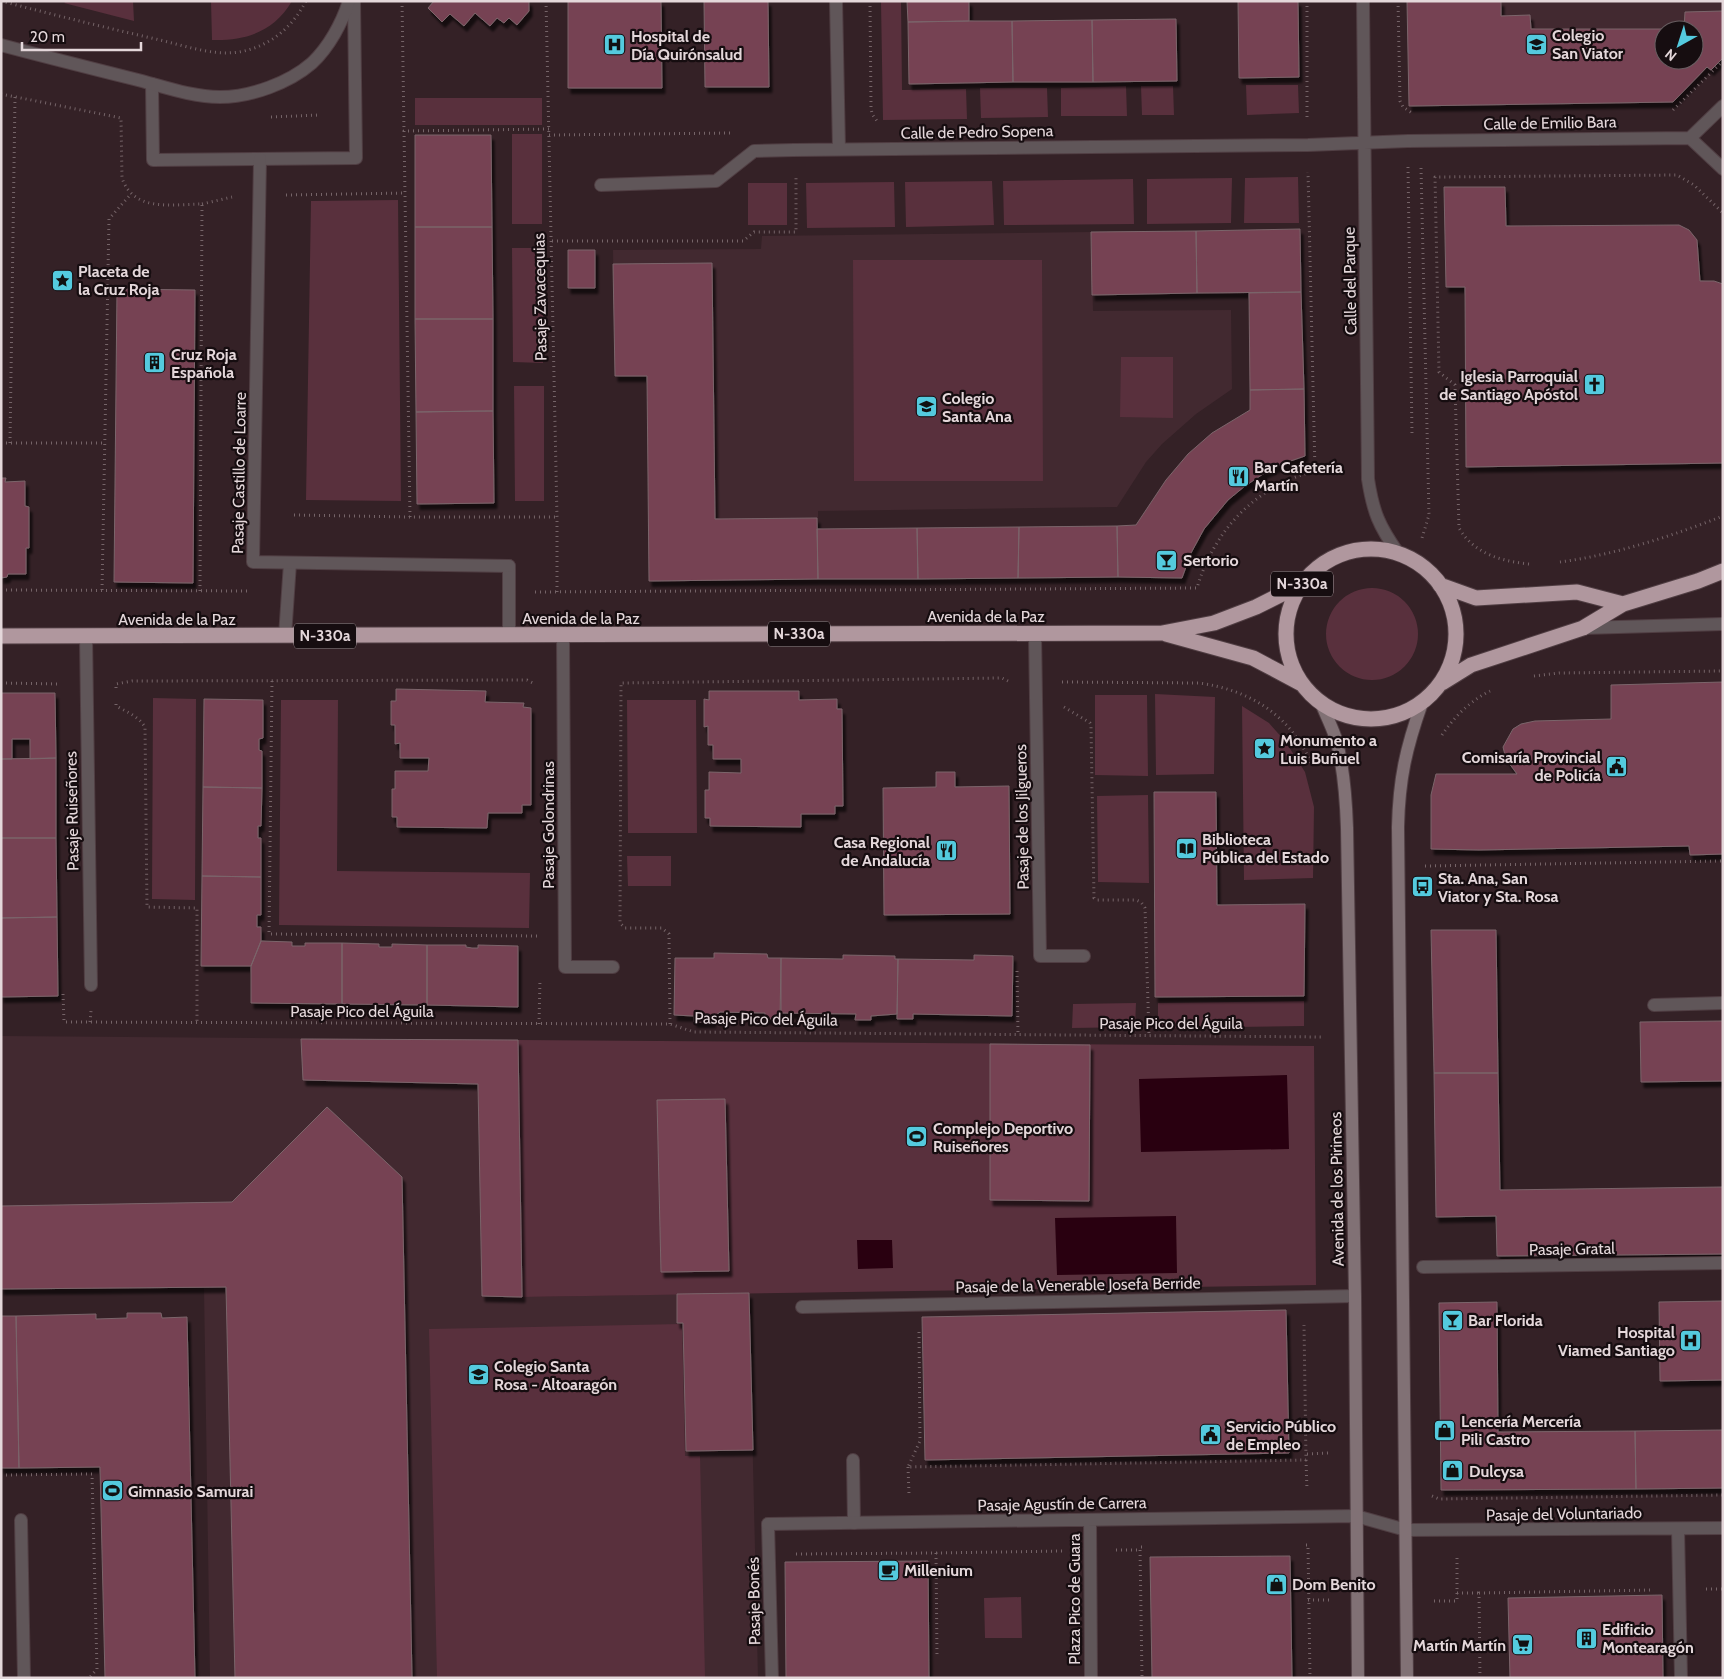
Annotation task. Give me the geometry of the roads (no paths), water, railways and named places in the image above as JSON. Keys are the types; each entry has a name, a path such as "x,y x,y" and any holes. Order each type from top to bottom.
{"highway":[{"name":"N-330a","path":"1440,684 1452,661 1457,634 1453,608 1440,584 1428,570 1412,559 1372,549 1345,553 1322,565 1302,584 1290,607 1286,634 1290,660 1302,684 1322,703 1345,715 1372,719 1398,715 1422,703 1440,684 1471,664 1583,628 1623,604 1723,571"},
{"name":"Avenida de la Paz","path":"1,636 509,636 1162,632 1214,623 1256,607 1302,584"},
{"name":"N-330a","path":"1440,584 1476,598 1577,592 1623,604"},
{"name":"Avenida de la Paz","path":"1162,632 1253,658 1302,684"}],"street":[{"path":"1,45 183,92 220,97 248,94 292,76 312,62 330,40 345,14 349,1"},
{"path":"152,84 153,160 356,158 354,1"},
{"path":"836,1 839,149"},
{"name":"Calle del Parque","path":"1363,1 1368,479 1372,505 1382,531 1398,554"},
{"path":"1723,106 1690,138 1723,169"},
{"name":"Calle de Emilio Bara","path":"1365,143 1690,138"},
{"name":"Calle de Pedro Sopena","path":"601,185 716,181 754,151 1365,143"},
{"name":"Pasaje Castillo de Loarre","path":"260,159 253,562 509,566 509,636"},
{"path":"285,636 290,563"},
{"path":"1583,628 1723,624"},
{"name":"Pasaje de los Jilgueros","path":"1035,634 1040,956 1084,956"},
{"name":"Pasaje Golondrinas","path":"564,635 565,967 613,966"},
{"name":"Pasaje Ruiseñores","path":"86,636 91,985"},
{"name":"Avenida de los Pirineos","path":"1322,703 1335,737 1346,790 1355,1296 1358,1678"},
{"path":"1407,1678 1398,827 1402,767 1409,739 1422,703"},
{"path":"1654,1004 1723,1003"},
{"name":"Pasaje Gratal","path":"1423,1268 1723,1263"},
{"name":"Pasaje de la Venerable Josefa Berride","path":"802,1307 1355,1296"},
{"path":"853,1460 854,1523"},
{"name":"Pasaje Agustín de Carrera","path":"768,1524 1356,1516 1406,1530"},
{"path":"20,1520 24,1678"},
{"name":"Plaza Pico de Guara","path":"1090,1520 1091,1678"},
{"name":"Pasaje Bonés","path":"768,1524 772,1678"},
{"name":"Pasaje del Voluntariado","path":"1406,1530 1723,1528"},
{"path":"1678,1529 1681,1678"}],"place":[{"name":"Colegio San Viator","path":"1536,44"},
{"name":"Hospital de Día Quirónsalud","path":"615,45"},
{"name":"Placeta de la Cruz Roja","path":"62,280"},
{"name":"Cruz Roja Española","path":"155,363"},
{"name":"Iglesia Parroquial de Santiago Apóstol","path":"1594,385"},
{"name":"Colegio Santa Ana","path":"926,407"},
{"name":"Bar Cafetería Martín","path":"1238,476"},
{"name":"Sertorio","path":"1167,560"},
{"name":"Monumento a Luis Buñuel","path":"1264,749"},
{"name":"Comisaría Provincial de Policía","path":"1617,766"},
{"name":"Biblioteca Pública del Estado","path":"1186,848"},
{"name":"Casa Regional de Andalucía","path":"946,851"},
{"name":"Sta. Ana, San Viator y Sta. Rosa","path":"1422,887"},
{"name":"Complejo Deportivo Ruiseñores","path":"917,1137"},
{"name":"Bar Florida","path":"1452,1320"},
{"name":"Hospital Viamed Santiago","path":"1691,1341"},
{"name":"Colegio Santa Rosa - Altoaragón","path":"478,1375"},
{"name":"Lencería Mercería Pili Castro","path":"1445,1430"},
{"name":"Servicio Público de Empleo","path":"1210,1435"},
{"name":"Dulcysa","path":"1453,1471"},
{"name":"Gimnasio Samurai","path":"112,1491"},
{"name":"Millenium","path":"888,1570"},
{"name":"Dom Benito","path":"1276,1584"},
{"name":"Edificio Montearagón","path":"1586,1638"},
{"name":"Martín Martín","path":"1522,1645"}]}
